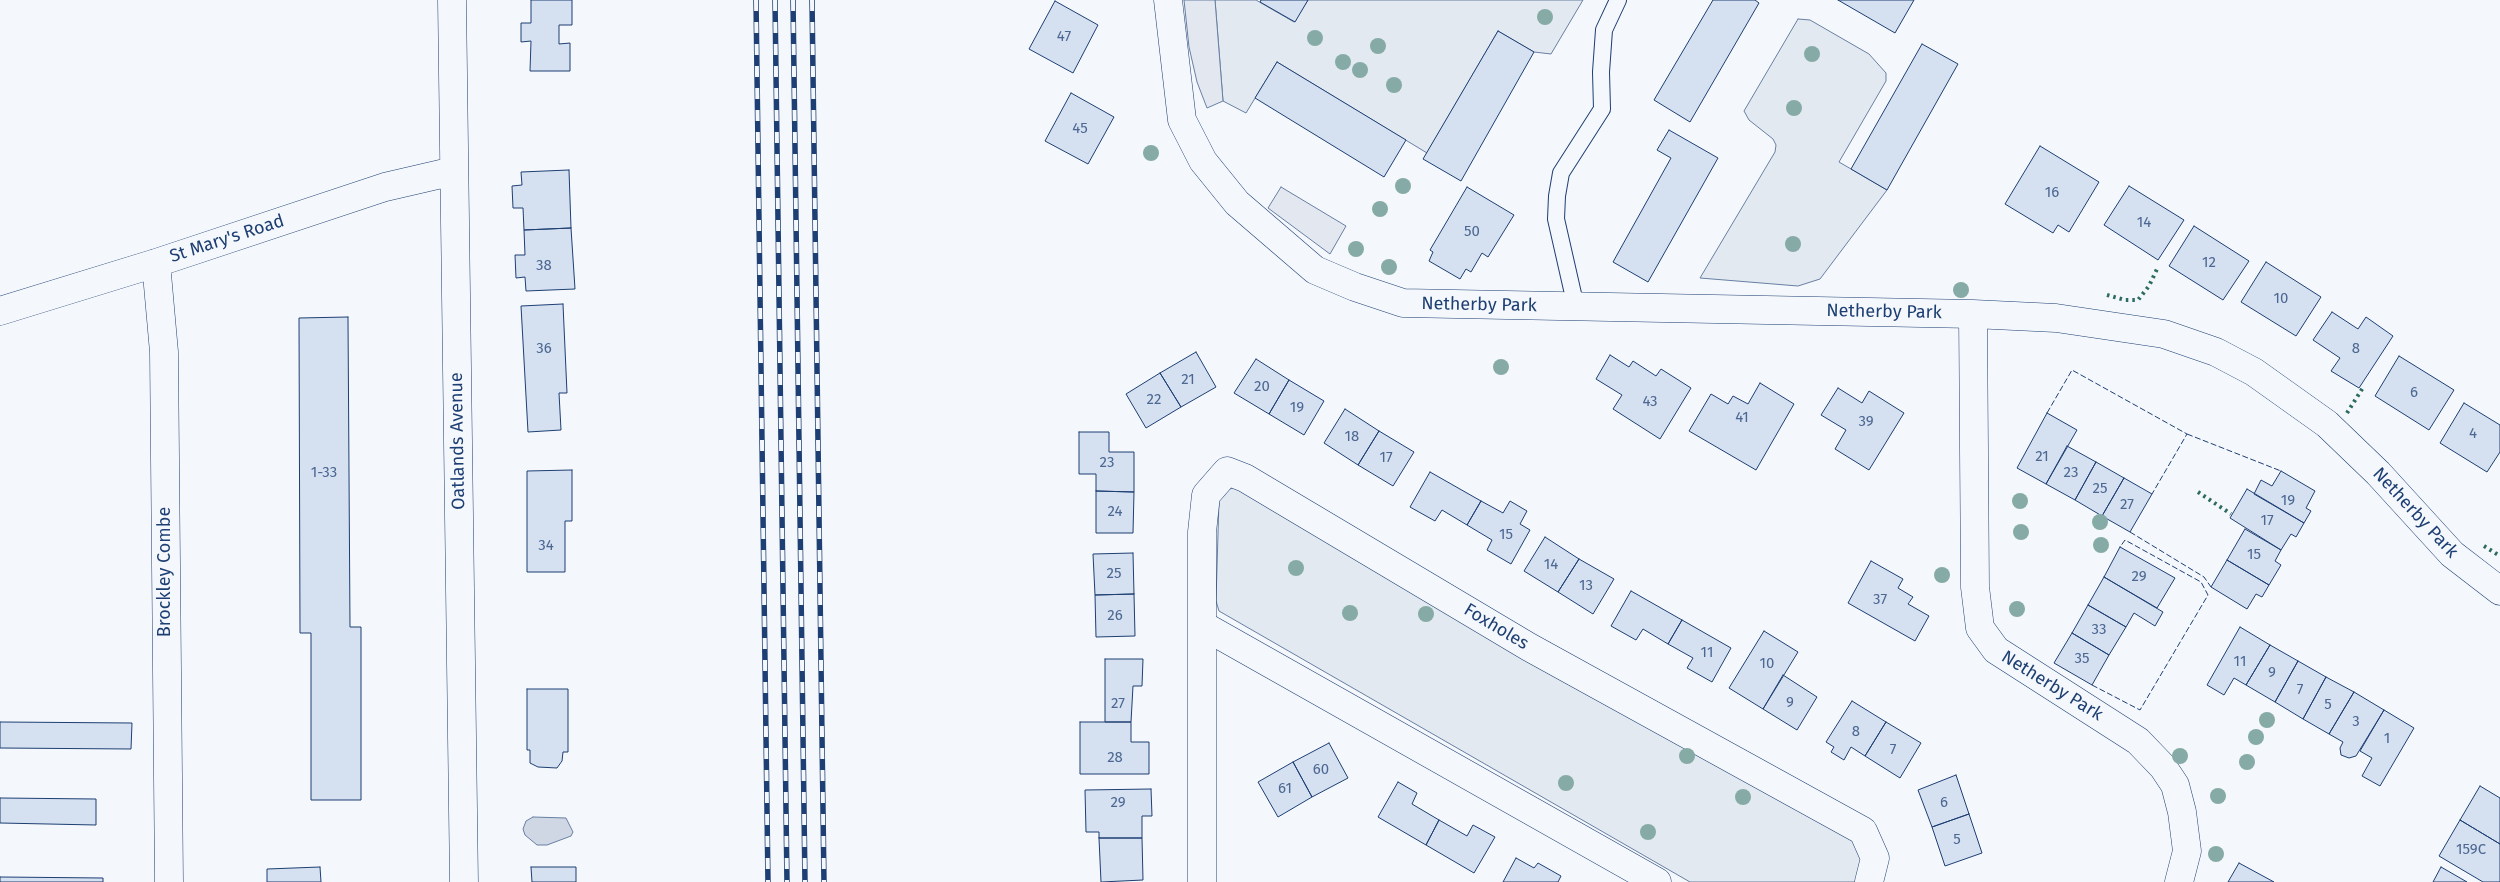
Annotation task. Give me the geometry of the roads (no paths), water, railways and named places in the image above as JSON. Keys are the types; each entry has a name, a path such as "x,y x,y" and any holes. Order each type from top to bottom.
{"street":[{"name":"Oatlands Avenue","path":"452,0 464,882"},
{"name":"Netherby Park","path":"1168,0 1182,120 1203,161 1237,203 1315,270 1355,287 1403,302 1973,314 2056,318 2164,334 2216,352 2254,372 2327,424 2378,472 2452,554 2485,582 2500,591"},
{"name":"St Mary's Road","path":"0,311 156,263 385,186 454,171"},
{"name":"Brockley Combe","path":"156,263 164,352 169,882"},
{"name":"Netherby Park","path":"1973,314 1975,587 1980,628 1996,650 2138,741 2163,767 2175,785 2182,812 2187,851 2179,882"},
{"name":"Foxholes","path":"1202,882 1202,532 1206,495 1226,471 1246,478 1529,647 1863,831 1875,858 1870,882"},
{"path":"1202,625 1657,882"}],"lane":[{"path":"1576,307 1556,219 1557,196 1562,173 1602,109 1601,72 1604,30 1618,0"}],"railway":[{"path":"756,0 768,882"},
{"path":"775,0 787,882"},
{"path":"793,0 805,882"},
{"path":"812,0 824,882"}]}
